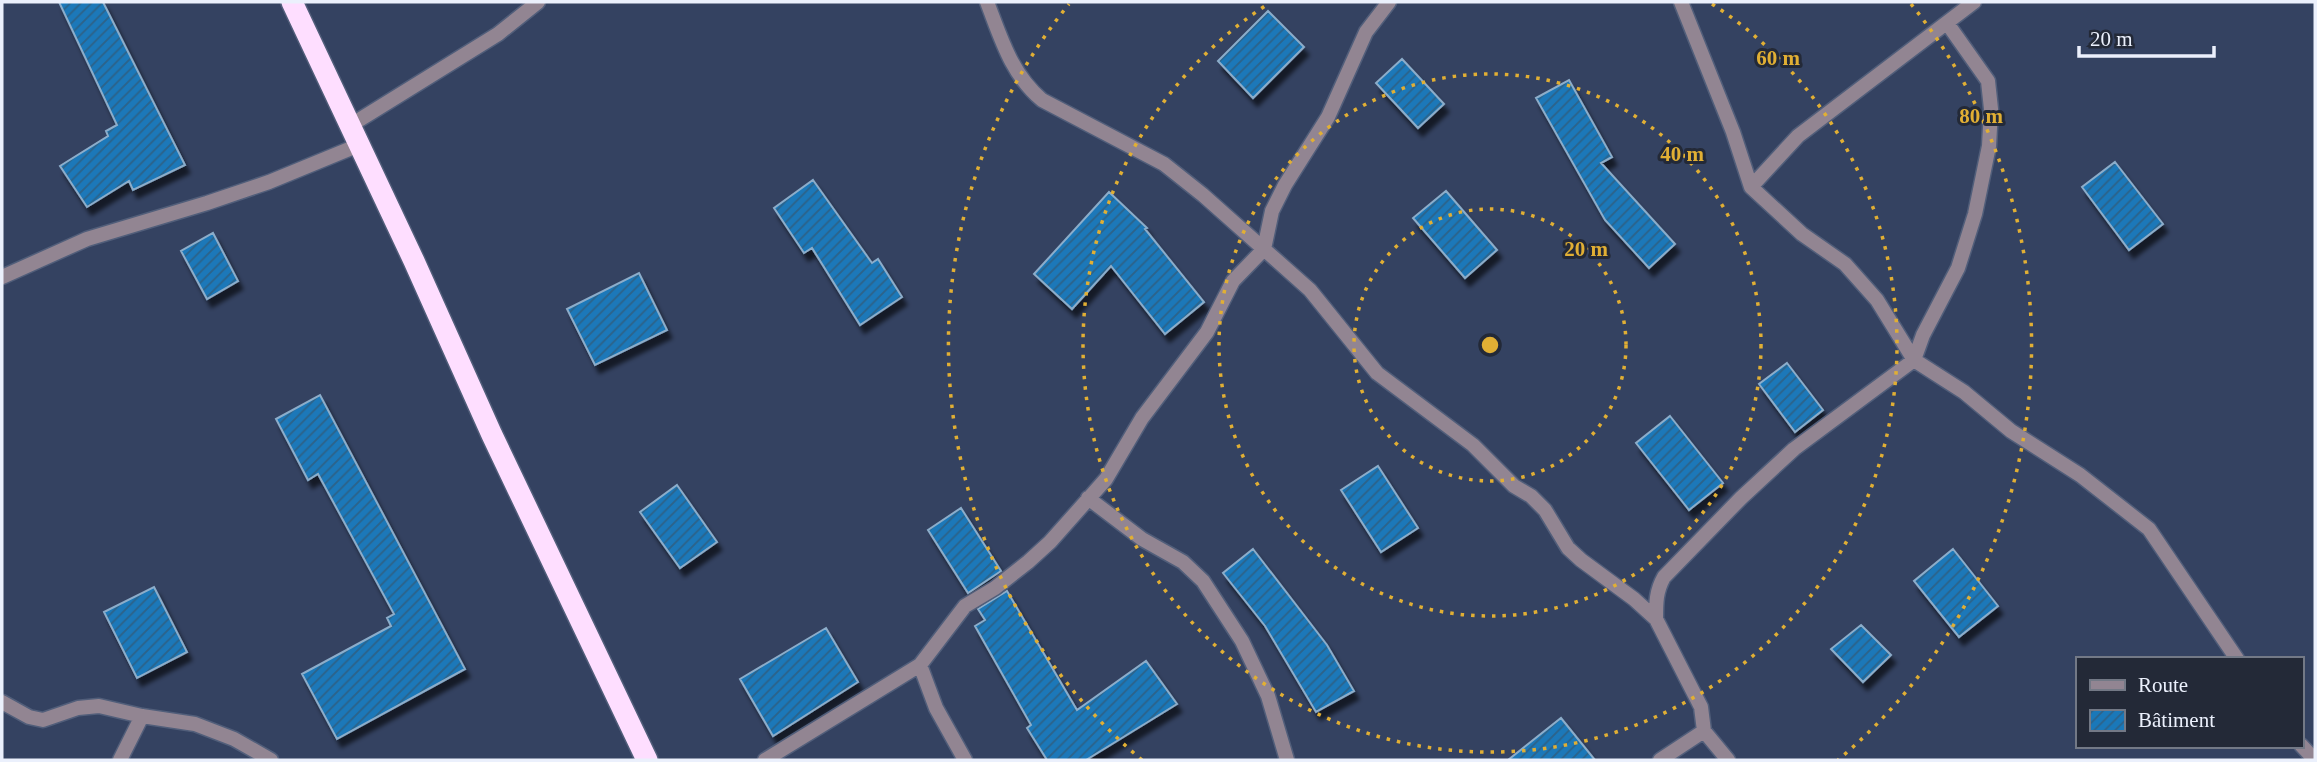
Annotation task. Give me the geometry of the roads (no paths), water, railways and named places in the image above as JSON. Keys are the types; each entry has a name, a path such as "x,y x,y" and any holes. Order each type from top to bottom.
{"highway":[{"path":"292,2 646,760"}],"street":[{"path":"2,277 87,239 220,199 355,135 498,34 538,2"},
{"path":"987,2 1007,56 1028,88 1042,100 1164,164 1203,195 1310,290 1377,373 1473,445 1514,485 1531,496 1545,510 1568,548 1581,561 1634,599 1656,619 1701,707 1704,731 1728,760"},
{"path":"765,760 920,666 965,606 995,588 1028,562 1050,542 1106,479 1142,418 1207,332 1233,281 1264,249 1272,211 1285,185 1328,117 1366,32 1390,2"},
{"path":"1681,2 1733,131 1751,187 1802,234 1853,273 1877,300 1914,360 1964,392 2011,431 2080,475 2149,529 2236,657"},
{"path":"1751,187 1797,136 1975,2"},
{"path":"1656,619 1658,588 1664,577 1741,498 1794,449 1914,360 1923,335 1958,268 1975,214 1989,146 1991,109 1988,81 1947,23"},
{"path":"1088,498 1142,539 1183,562 1203,581 1242,641 1268,696 1287,760"},
{"path":"920,666 936,708 965,760"},
{"path":"2,702 29,718 43,720 78,708 99,706 195,724 234,738 271,760"},
{"path":"120,760 142,716"},
{"path":"1660,760 1704,731"}]}
